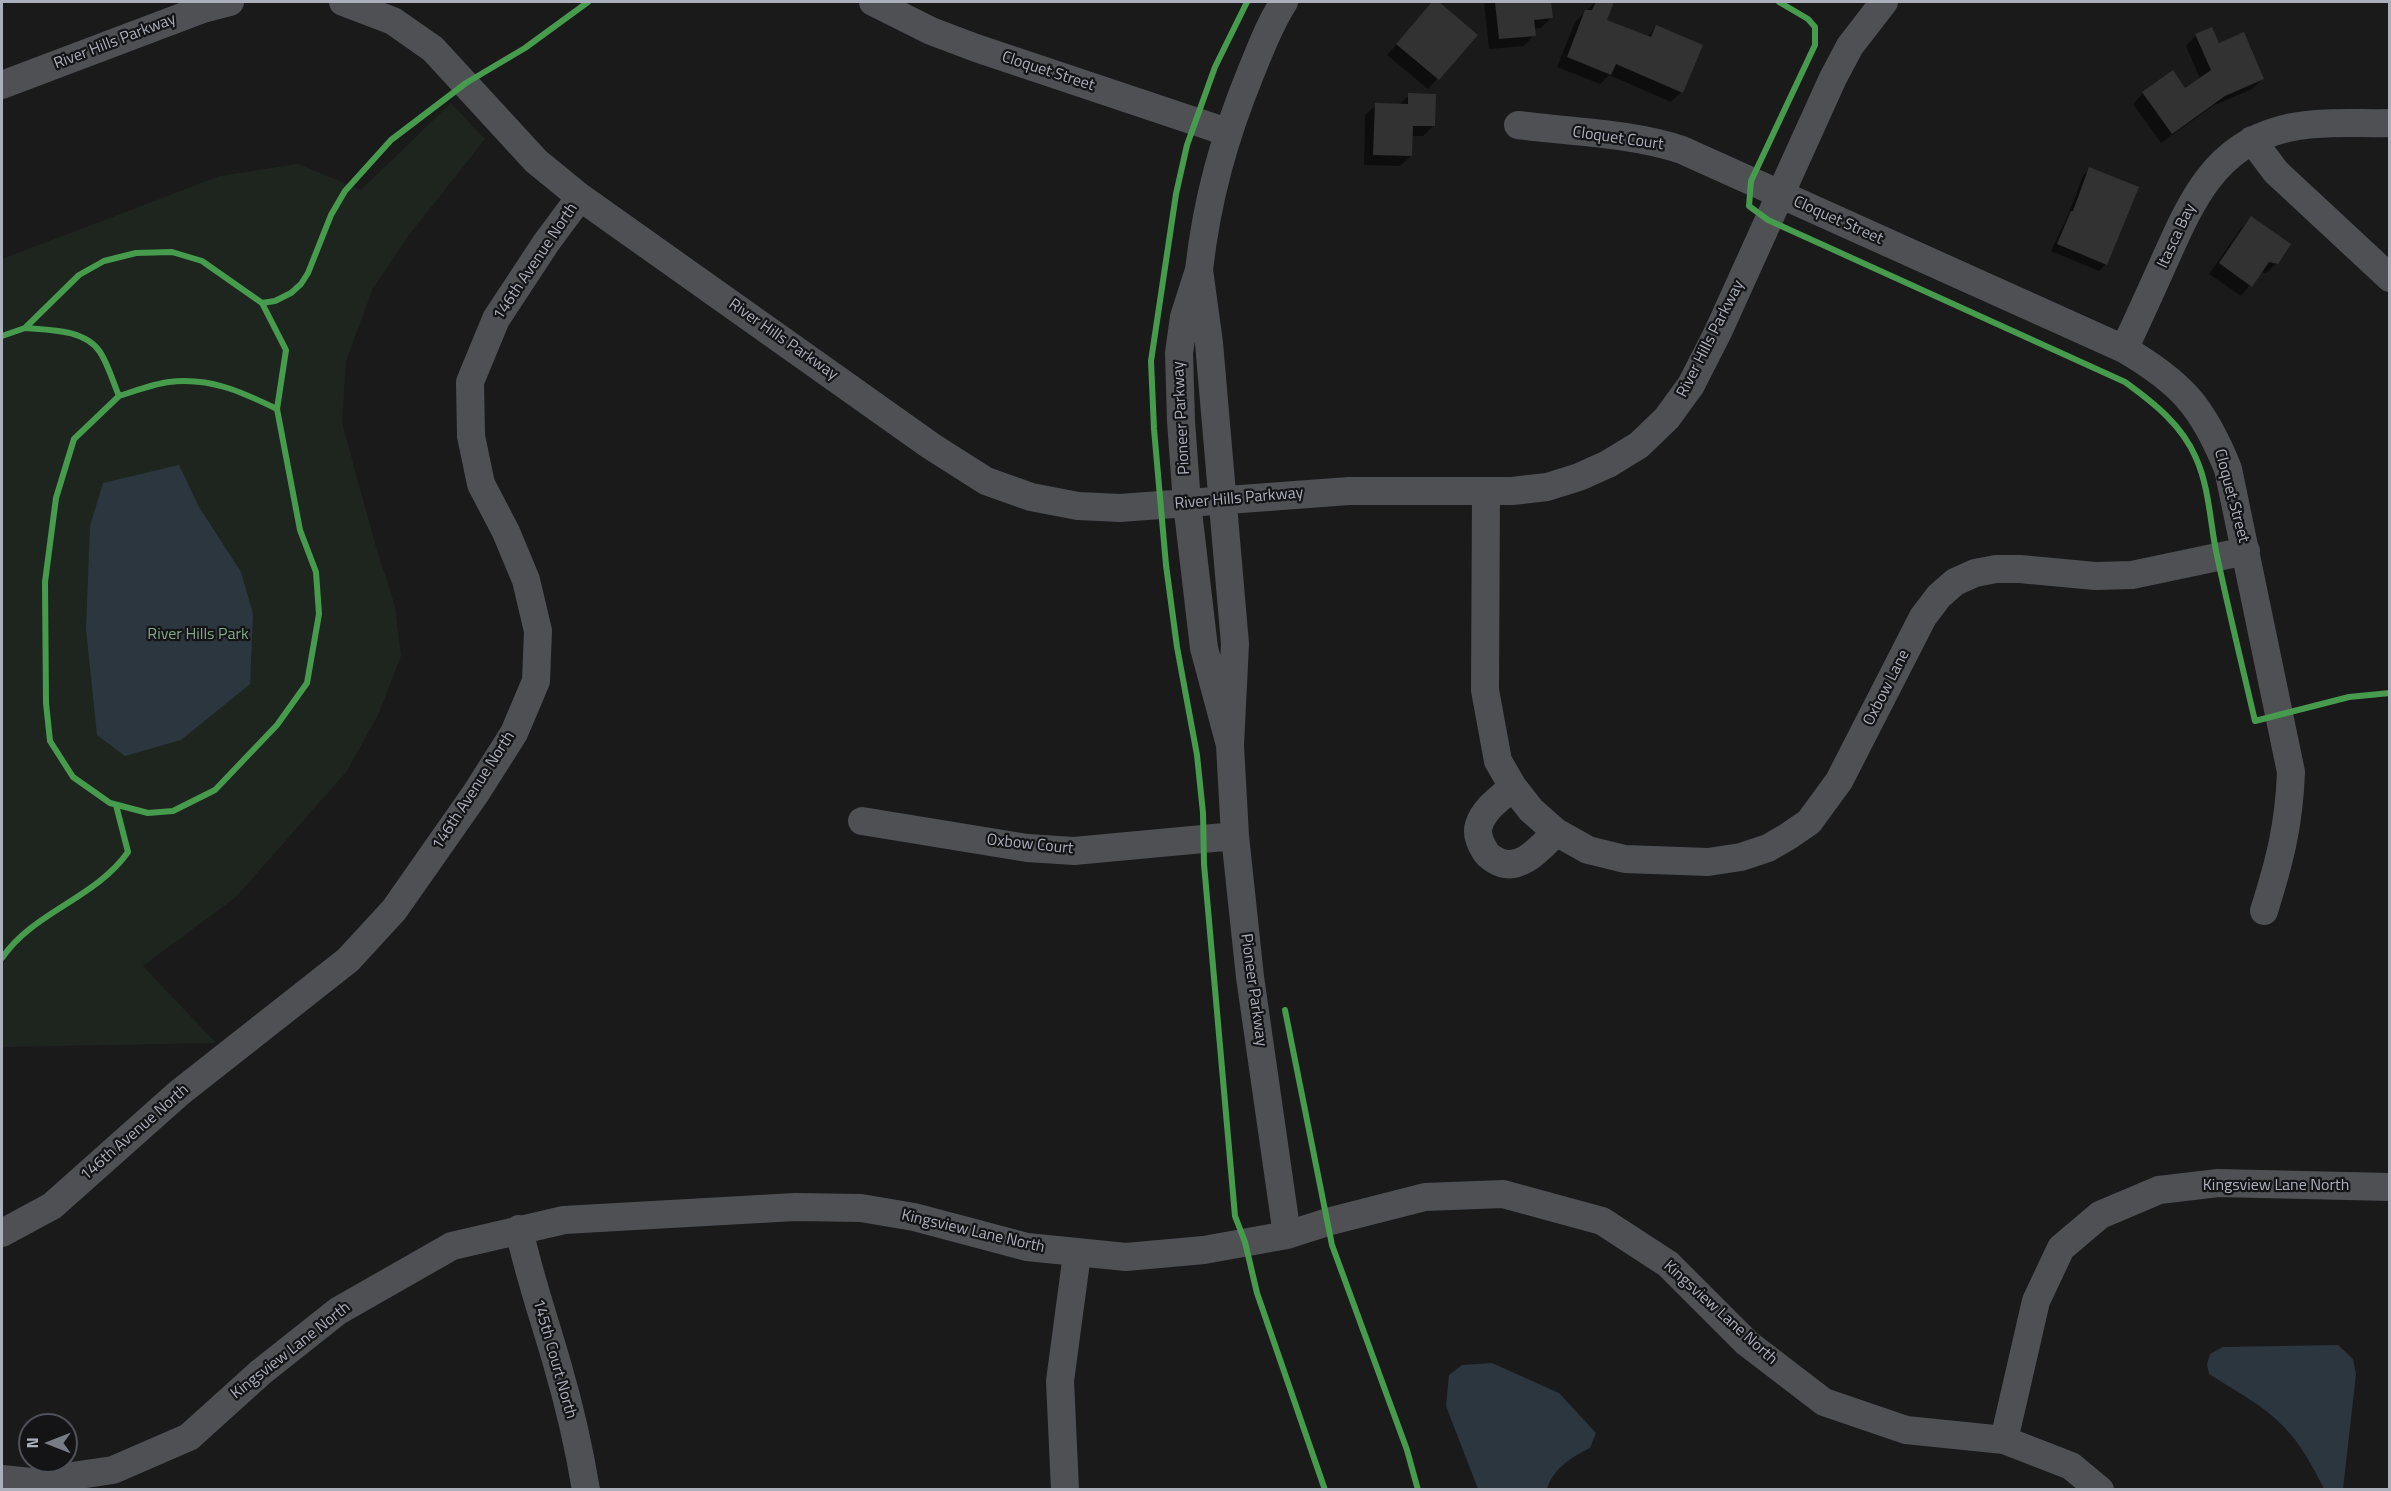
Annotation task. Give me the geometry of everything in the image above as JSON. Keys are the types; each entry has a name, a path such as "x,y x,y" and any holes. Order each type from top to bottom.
{"street":[{"name":"River Hills Parkway","path":"2,85 203,9 230,2"},
{"name":"River Hills Parkway","path":"343,2 393,21 433,49 536,162 580,197 931,446 986,481 1031,497 1078,506 1120,508 1349,491 1512,491 1547,487 1579,477 1608,464 1639,445 1667,418 1691,385 1718,332 1779,195 1850,46 1884,2"},
{"name":"Cloquet Street","path":"873,2 931,31 976,48 1227,132"},
{"name":"Pioneer Parkway","path":"1230,745 1204,648 1187,503 1178,381 1179,353 1184,317 1198,270 1204,223 1227,132 1258,55 1284,2"},
{"name":"Itasca Bay","path":"2124,349 2188,210 2202,185 2222,161 2252,140 2280,130 2310,124 2390,123"},
{"name":"Cloquet Court","path":"1518,125 1664,144 1779,195"},
{"path":"2252,140 2276,172 2390,278"},
{"name":"Cloquet Street","path":"1779,195 2124,349 2180,388 2202,413 2228,469 2290,771 2290,808 2283,849 2264,911"},
{"name":"146th Avenue North","path":"2,1233 52,1206 179,1093 348,960 394,910 476,793 514,733 536,681 538,631 526,580 506,532 481,484 471,436 470,382 496,319 546,243 580,197"},
{"name":"Pioneer Parkway","path":"1198,270 1206,316 1235,644 1230,745 1235,836 1250,977 1287,1235"},
{"name":"Oxbow Lane","path":"1486,491 1485,690 1498,761 1513,787 1531,810 1556,832 1588,850 1634,860 1708,862 1742,857 1768,848 1809,822 1825,802 1850,761 1923,617 1939,596 1955,582 1976,573 1996,569 2094,576 2133,575 2246,551"},
{"path":"1513,787 1487,811 1479,825 1479,841 1487,855 1500,863 1516,864 1532,856 1556,832"},
{"name":"Oxbow Court","path":"862,821 1027,848 1074,851 1235,836"},
{"name":"Kingsview Lane North","path":"2,1479 31,1482 113,1470 189,1437 261,1372 338,1311 452,1246 519,1229 575,1219 795,1207 861,1208 915,1217 1027,1247 1077,1254 1126,1257 1193,1251 1287,1235 1331,1221 1425,1197 1503,1194 1602,1221 1668,1264 1747,1342 1824,1402 1906,1430 2004,1440 2036,1301 2061,1248 2100,1215 2159,1190 2218,1183 2390,1187"},
{"name":"145th Court North","path":"519,1229 529,1273 576,1433 586,1490"},
{"path":"1065,1490 1060,1381 1077,1254"},
{"path":"2004,1440 2071,1466 2100,1490"}],"green space":[{"name":"River Hills Park","path":"451,103 485,139 409,235 373,288 346,361 342,423 376,547 395,606 401,656 379,713 347,771 236,897 143,966 216,1043 2,1047 2,259 220,176 298,164 361,190"}],"shaded area":[{"path":"179,465 199,507 241,572 253,614 250,684 181,740 125,756 97,735 86,629 90,526 103,483"},
{"path":"2338,1345 2353,1359 2356,1374 2343,1489 2324,1489 2301,1448 2283,1426 2257,1405 2209,1374 2207,1364 2210,1354 2223,1347"},
{"path":"1492,1363 1559,1393 1596,1433 1590,1448 1564,1464 1554,1475 1547,1489 1478,1489 1446,1406 1449,1375 1462,1365"}],"building":[{"path":"1432,2 1439,2 1478,35 1439,80 1396,44"},
{"path":"1495,2 1551,2 1553,18 1534,20 1536,36 1499,39"},
{"path":"1596,2 1614,2 1607,20 1651,37 1656,25 1703,45 1683,93 1616,64 1611,75 1567,57 1585,10 1592,10"},
{"path":"2212,27 2219,43 2244,32 2264,79 2225,96 2172,134 2142,92 2173,70 2185,88 2211,70 2195,34"},
{"path":"1408,93 1436,94 1435,126 1413,126 1412,156 1373,155 1375,103 1408,104"},
{"path":"2089,167 2139,187 2107,265 2057,244 2073,211"},
{"path":"2251,216 2291,244 2278,264 2269,262 2252,287 2219,263"}],"cycle path":[{"path":"2,336 25,328 79,275 104,261 136,253 172,252 202,261 262,303 275,301 291,293 308,273 331,215 345,191 391,140 466,83 525,48 588,2"},
{"path":"1247,2 1215,67 1187,145 1176,194 1151,361 1154,429 1166,565 1177,647 1197,755 1203,813 1204,864 1235,1216 1245,1242 1257,1293 1325,1490"},
{"path":"1779,2 1808,19 1815,27 1815,45 1751,181 1749,206 1768,220 2125,382 2175,425 2190,446 2204,481 2216,551 2255,721 2349,697 2390,693"},
{"path":"25,328 66,332 93,344 106,362 119,396 163,383 198,382 225,387 277,409 286,350 262,303"},
{"path":"119,396 74,439 56,498 45,582 46,703 50,741 73,777 110,803 148,813 173,811 215,790 277,725 307,683 319,614 316,572 300,530 277,409"},
{"path":"2,958 30,928 99,882 128,852 116,805"},
{"path":"1285,1010 1332,1245 1407,1450 1418,1490"}]}
